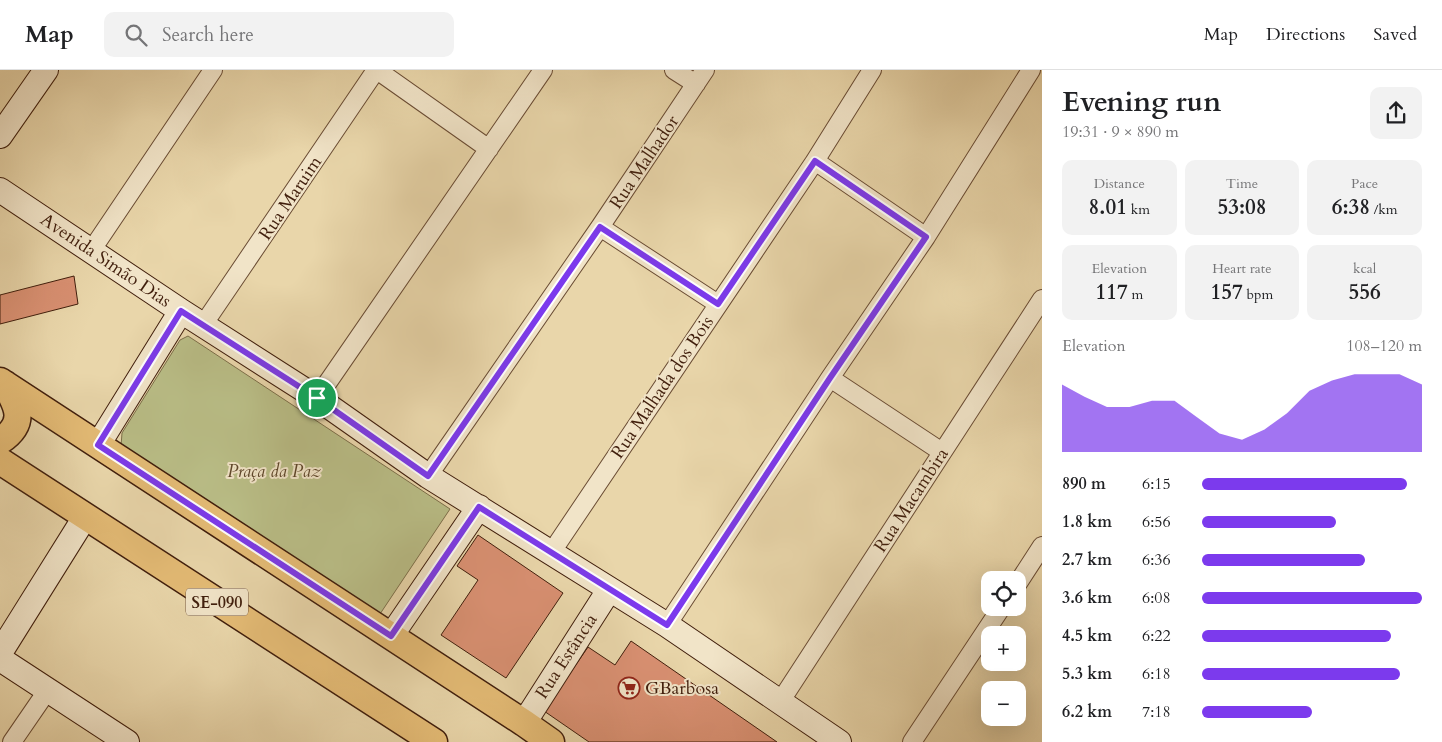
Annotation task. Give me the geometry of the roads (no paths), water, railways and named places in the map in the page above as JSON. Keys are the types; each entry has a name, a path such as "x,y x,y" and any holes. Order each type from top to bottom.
{"main road":[{"path":"2,382 524,722 551,742"},
{"path":"0,441 15,426 18,417 15,403 2,382"},
{"name":"SE-090","path":"0,461 434,742"}],"street":[{"path":"0,136 46,70"},
{"path":"91,250 213,70"},
{"path":"377,70 489,149"},
{"name":"Rua Maruim","path":"203,325 377,70"},
{"path":"317,398 543,70"},
{"path":"674,70 700,77"},
{"name":"Rua Malhada dos Bois","path":"552,553 815,161 872,70"},
{"path":"667,625 830,378 926,237 1031,70"},
{"name":"Rua Malhador","path":"428,476 600,227 700,77"},
{"path":"815,161 926,237"},
{"name":"Avenida Simão Dias","path":"0,190 181,311 317,398 428,476 667,625 839,742"},
{"path":"600,227 718,304"},
{"name":"Rua Macambira","path":"780,702 942,452 1039,310"},
{"path":"98,445 181,311"},
{"path":"830,378 942,452"},
{"path":"391,636 479,507"},
{"path":"0,653 85,516"},
{"path":"1026,571 1042,546"},
{"name":"Rua Estância","path":"524,722 609,590"},
{"path":"912,742 996,616"},
{"path":"0,659 127,742"},
{"path":"12,742 47,690"}],"place":[{"name":"GBarbosa","path":"629,688"}],"park label":[{"name":"Praça da Paz","path":"274,471"}]}
